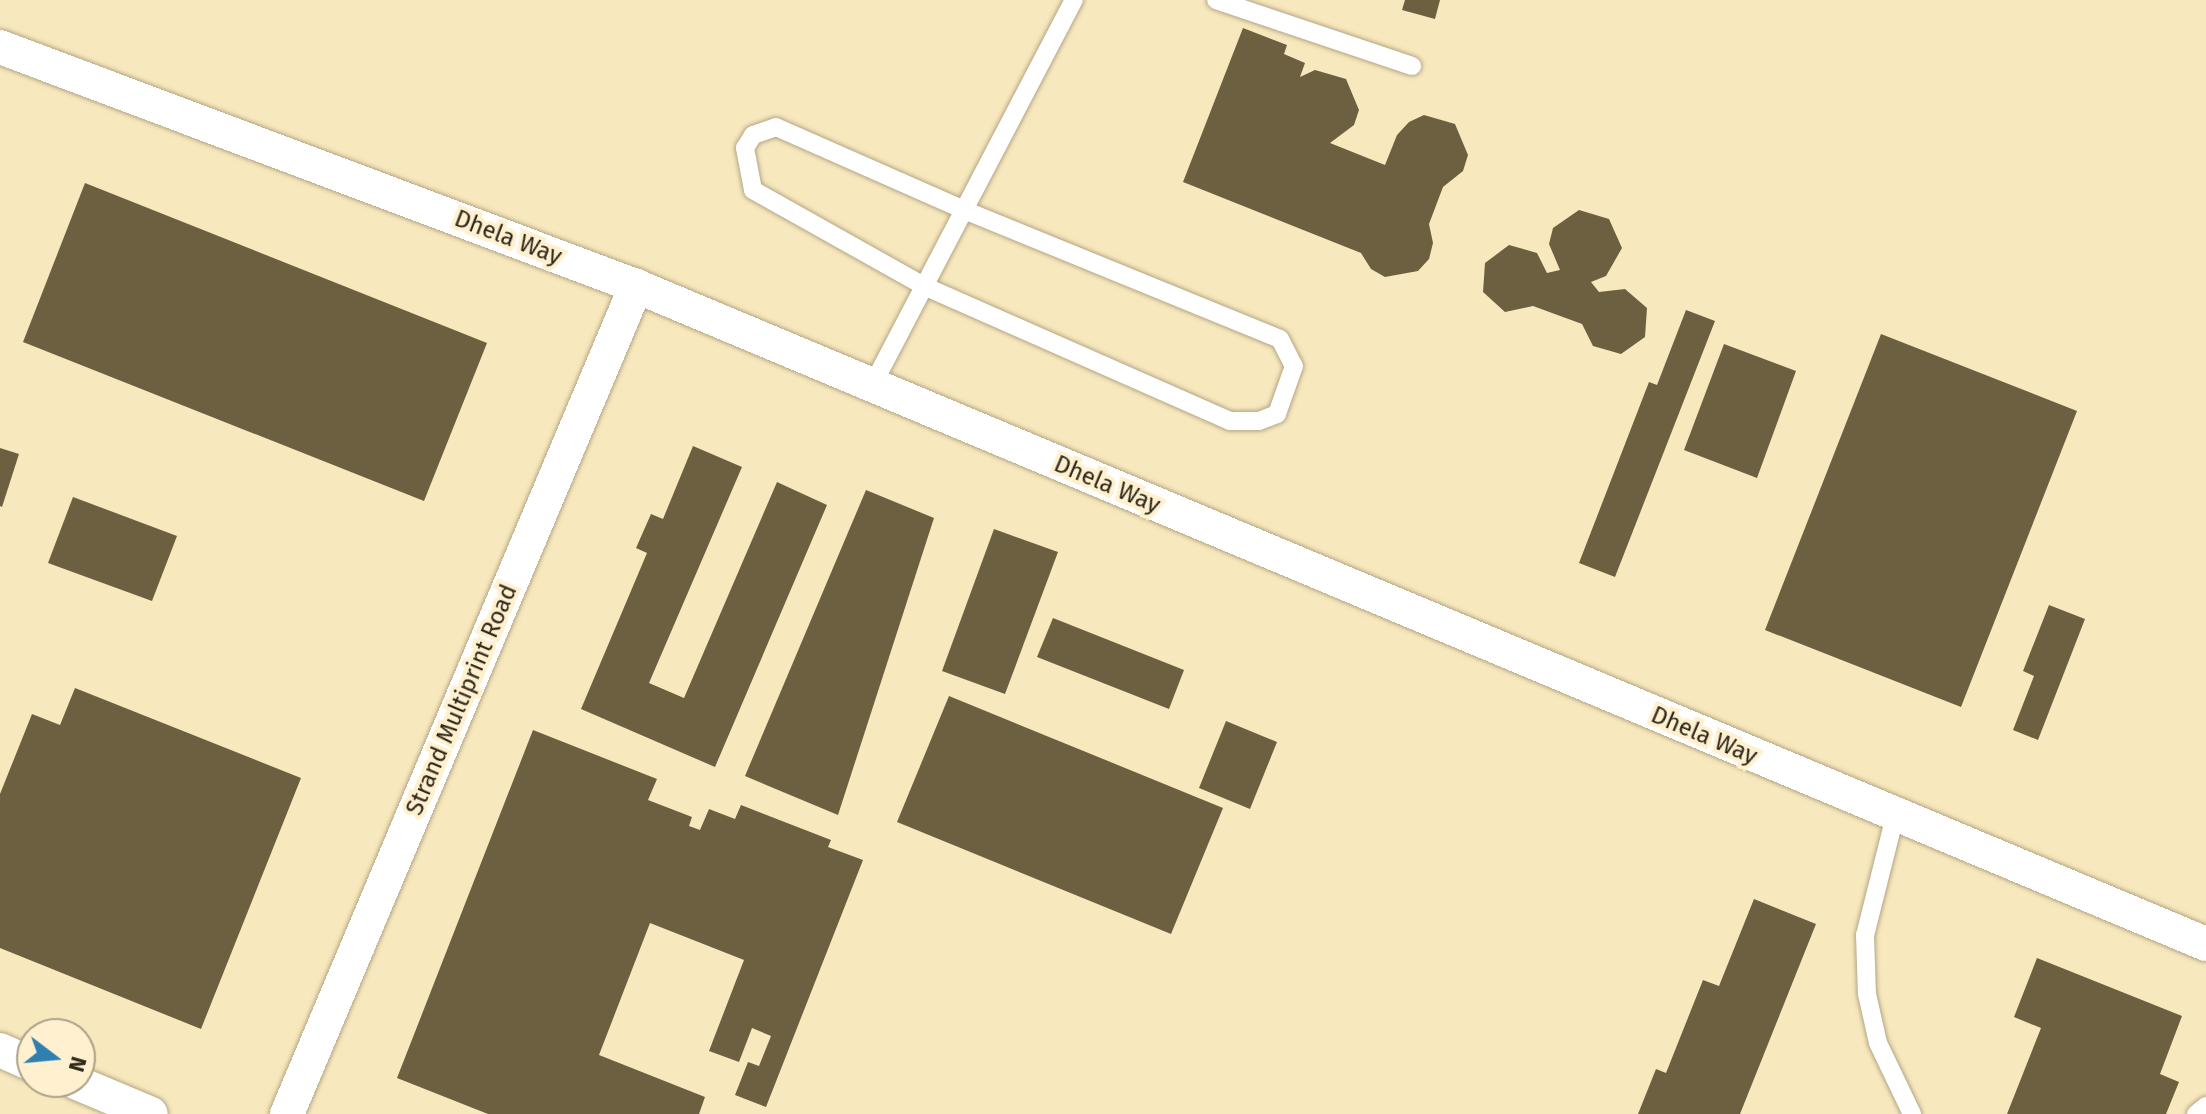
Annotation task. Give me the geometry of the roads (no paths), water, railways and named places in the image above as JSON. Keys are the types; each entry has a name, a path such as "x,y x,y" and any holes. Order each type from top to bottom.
{"street":[{"name":"Dhela Way","path":"0,47 636,286 2206,944"},
{"name":"Strand Multiprint Road","path":"287,1114 636,286"},
{"path":"96,1091 151,1114"}],"lane":[{"path":"872,386 1074,0"},
{"path":"1216,0 1412,66"},
{"path":"776,127 964,210 1280,339 1294,366 1277,414 1259,421 1230,421 924,286 753,190 745,148 753,135 776,127"},
{"path":"1895,816 1865,935 1867,994 1878,1043 1912,1114"},
{"path":"2196,1114 2206,1106"}]}
